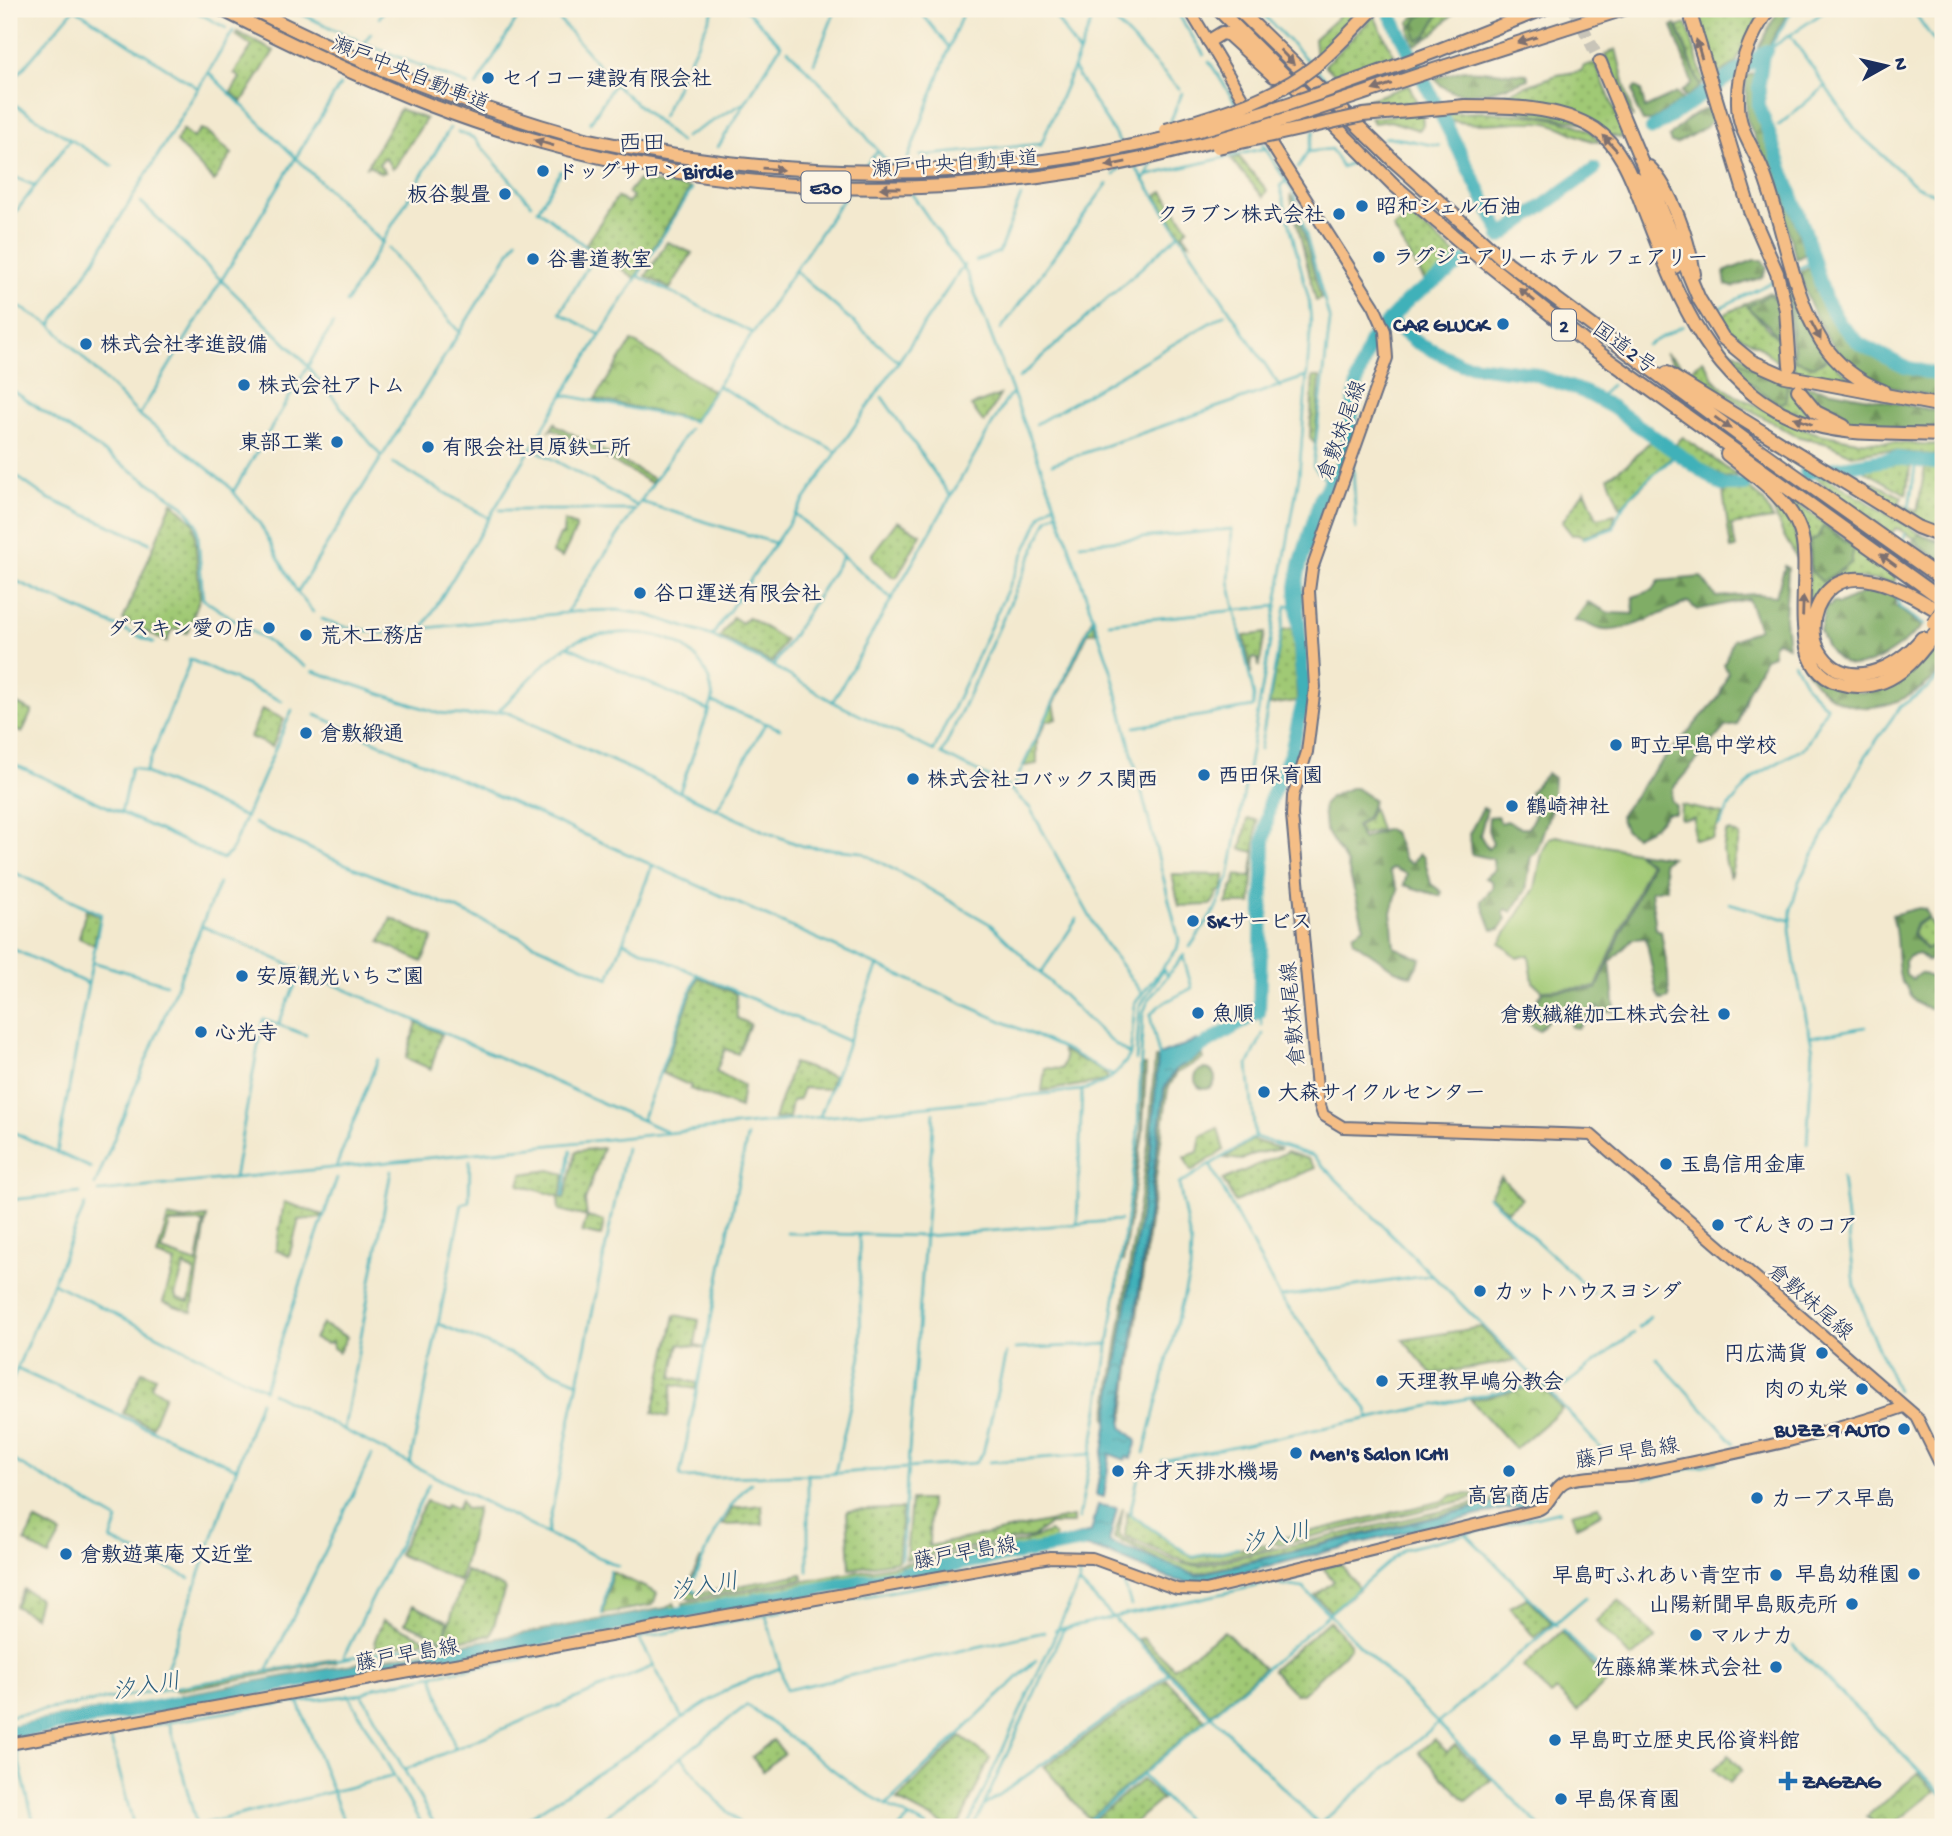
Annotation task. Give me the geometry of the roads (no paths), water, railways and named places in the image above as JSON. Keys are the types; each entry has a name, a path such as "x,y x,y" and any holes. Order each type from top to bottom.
{"highway":[{"name":"瀬戸中央自動車道","path":"221,9 373,82 482,124 582,153 695,175 799,186 902,188 1031,178 1142,159 1283,120 1620,10"},
{"name":"瀬戸中央自動車道","path":"253,9 334,49 438,92 536,125 641,151 750,167 849,173 945,171 1040,162 1138,145 1219,125 1439,50 1543,9"},
{"name":"国道2号","path":"1218,9 1310,104 1414,202 1595,350 1943,600"},
{"name":"国道2号","path":"1238,9 1394,161 1504,260 1596,330 1943,580"},
{"path":"1040,162 1131,141 1258,99 1314,67 1373,9"},
{"path":"1769,9 1747,49 1738,82 1738,113 1742,131 1760,166 1805,309 1823,343 1846,370 1876,388 1942,406"},
{"path":"1692,20 1708,77 1784,298 1790,366"},
{"path":"1209,41 1222,33 1228,34 1269,72 1310,104"},
{"path":"1600,62 1619,111 1644,161 1699,299 1723,338 1751,360 1774,372 1823,385 1942,406"},
{"path":"1142,159 1181,156 1363,115 1465,106 1531,110 1577,120 1604,136 1624,163 1688,314 1723,366 1741,385 1772,407 1829,429 1943,435"},
{"path":"1596,330 1917,527 1943,537"},
{"path":"1595,350 1747,470 1789,511 1804,546 1804,639 1814,664 1827,676 1851,686 1886,681 1915,659 1938,625 1943,612 1898,587 1862,579 1846,582 1828,593 1816,612 1814,627 1816,643 1824,657 1837,668 1861,675 1878,672 1902,659 1938,625"},
{"path":"1798,390 1809,406 1834,423 1855,429 1900,433"}],"main road":[{"name":"倉敷妹尾線","path":"1189,9 1383,326 1387,358 1310,579 1315,687 1307,752 1293,796 1292,815 1319,1105 1323,1115 1335,1124 1348,1127 1591,1135 1917,1418 1943,1470"},
{"name":"藤戸早島線","path":"9,1744 1043,1558 1092,1558 1177,1589 1206,1590 1537,1510 1546,1506 1562,1483 1570,1480 1621,1477 1741,1451 1854,1425 1904,1407"}],"water":[{"path":"1197,1040 1202,1054 1176,1069 1164,1088 1122,1420 1122,1427 1137,1441 1131,1458 1126,1457 1125,1460 1110,1454 1104,1497 1096,1495 1151,1151 1158,1058 1161,1054"},
{"path":"1545,1488 1543,1499 1532,1506 1505,1509 1202,1583 1167,1578 1099,1551 1063,1547 1063,1540 1091,1532 1098,1505 1117,1508 1109,1542 1196,1575 1500,1502 1518,1494 1520,1503 1536,1499 1535,1490"}],"waterway":[{"path":"9,85 74,9"},
{"path":"75,9 198,88"},
{"path":"191,9 226,28"},
{"path":"291,9 359,41"},
{"path":"379,18 385,9"},
{"path":"476,86 523,9"},
{"path":"550,9 604,71"},
{"path":"662,117 714,9"},
{"path":"745,9 780,44"},
{"path":"814,63 836,9"},
{"path":"918,9 949,47"},
{"path":"905,166 964,9"},
{"path":"1040,147 1079,54 1051,9"},
{"path":"1079,54 1096,9"},
{"path":"1103,9 1179,89"},
{"path":"1175,9 1204,55"},
{"path":"1258,9 1310,63"},
{"path":"1385,9 1390,14"},
{"path":"1393,9 1390,14 1502,235"},
{"path":"1770,47 1793,9"},
{"path":"1768,50 1828,9"},
{"path":"1912,9 1943,54"},
{"path":"51,325 94,261 233,31"},
{"path":"365,42 371,33"},
{"path":"1790,35 1857,132 1916,186 1943,198"},
{"path":"364,43 468,85"},
{"path":"718,147 781,45"},
{"path":"788,50 833,96 892,168"},
{"path":"1652,129 1767,51"},
{"path":"1763,53 1759,106 1805,231 1825,298 1840,324 1860,344 1905,367 1943,376"},
{"path":"1209,61 1235,102"},
{"path":"1073,68 1121,144"},
{"path":"1317,70 1327,81"},
{"path":"208,72 383,243"},
{"path":"614,84 680,142"},
{"path":"590,123 614,84"},
{"path":"140,414 340,85"},
{"path":"1778,126 1824,87"},
{"path":"1169,125 1182,93"},
{"path":"9,101 113,166"},
{"path":"685,137 742,104"},
{"path":"346,303 450,128"},
{"path":"1308,152 1314,131"},
{"path":"1769,134 1772,131"},
{"path":"458,132 474,138 531,204"},
{"path":"1384,138 1440,146"},
{"path":"1449,141 1453,139"},
{"path":"9,221 70,140"},
{"path":"1262,143 1295,195 1330,321 1313,466 1329,484"},
{"path":"920,156 1041,144"},
{"path":"1146,176 1266,148"},
{"path":"1298,168 1308,152 1331,149 1342,167 1353,162"},
{"path":"864,167 878,151"},
{"path":"1144,181 1154,160"},
{"path":"1134,165 1280,387"},
{"path":"1114,175 1121,167"},
{"path":"1500,237 1594,169"},
{"path":"538,210 561,171"},
{"path":"9,175 36,186"},
{"path":"1190,947 1215,910 1229,878 1299,476 1311,322 1309,300 1280,186 1289,178"},
{"path":"1001,329 1107,184"},
{"path":"423,628 563,395 692,189"},
{"path":"909,190 968,275 1054,501 1111,670 1179,940 1177,949 1135,1003 1130,1055 1110,1078 1082,1090 1077,1224 1120,1220"},
{"path":"693,422 847,193"},
{"path":"976,261 999,252 1021,196"},
{"path":"141,202 300,357 381,456"},
{"path":"538,209 595,254 560,313 601,335"},
{"path":"1019,378 1179,234"},
{"path":"298,591 517,240"},
{"path":"388,248 460,333"},
{"path":"1184,1057 1259,1012 1264,842 1270,800 1291,752 1304,698 1296,587 1321,497 1344,460 1358,378 1371,340 1409,299 1464,261"},
{"path":"1800,268 1813,262"},
{"path":"712,636 964,265"},
{"path":"796,272 899,362"},
{"path":"638,276 753,333"},
{"path":"1719,308 1774,281"},
{"path":"9,301 51,325 137,413 226,483 260,524 297,592 313,612"},
{"path":"1036,424 1225,314"},
{"path":"1389,320 1416,342 1461,364 1531,373 1584,392 1612,407 1722,485 1745,485"},
{"path":"233,492 333,324"},
{"path":"1647,345 1683,326"},
{"path":"1052,464 1308,376"},
{"path":"1598,399 1611,385"},
{"path":"718,386 837,452"},
{"path":"9,388 184,506 197,524 203,599 306,667"},
{"path":"833,701 1008,397 1013,393"},
{"path":"564,395 694,421"},
{"path":"882,397 951,497"},
{"path":"566,613 689,429"},
{"path":"538,451 637,506"},
{"path":"1584,538 1614,528 1617,517 1630,497 1676,455"},
{"path":"1806,473 1897,458 1943,464"},
{"path":"1909,508 1916,461"},
{"path":"393,463 487,517"},
{"path":"1353,465 1356,529"},
{"path":"9,471 47,498 150,543"},
{"path":"641,502 775,543"},
{"path":"934,750 1042,514 1055,503"},
{"path":"500,510 635,510"},
{"path":"942,754 1048,519 1058,512"},
{"path":"795,514 892,599"},
{"path":"1080,544 1232,529 1229,581 1254,696 1253,707 1135,727"},
{"path":"1904,538 1905,534"},
{"path":"774,665 843,556"},
{"path":"9,578 154,643"},
{"path":"1897,597 1899,607 1924,625"},
{"path":"1260,749 1286,606 1298,604"},
{"path":"1109,623 1277,606"},
{"path":"322,619 341,626 382,633 582,611 618,610 648,615 712,636 773,666 835,703 934,751"},
{"path":"1012,789 1094,617"},
{"path":"500,709 553,657 581,639 627,633 662,637 677,643 701,664 709,680 713,699 680,791"},
{"path":"567,646 710,711"},
{"path":"189,659 282,701"},
{"path":"145,773 191,659"},
{"path":"1719,826 1731,804 1755,776 1805,747 1827,707 1807,687 1794,663"},
{"path":"313,671 438,713 471,716 504,711 764,831 802,846 861,852 990,924 1107,1038 1130,1055"},
{"path":"1807,1144 1813,1050 1790,930 1791,910 1799,881 1867,754 1900,707 1929,687 1943,672"},
{"path":"712,702 780,729"},
{"path":"9,762 223,859 230,853 292,710"},
{"path":"316,715 1069,1051 1113,1076"},
{"path":"717,809 765,724"},
{"path":"941,754 1007,786 1030,808 1104,942 1141,992"},
{"path":"121,813 131,768 135,768 245,817"},
{"path":"254,823 328,857 457,909 609,978 652,866"},
{"path":"9,870 101,914 57,1153"},
{"path":"95,1185 219,883"},
{"path":"1729,903 1789,920"},
{"path":"1041,973 1077,919"},
{"path":"202,926 666,1131"},
{"path":"624,942 848,1041"},
{"path":"9,947 88,984"},
{"path":"1079,1519 1098,1415 1137,1147 1143,1013 1149,999 1184,955"},
{"path":"1160,1060 1150,1015 1160,1005 1192,988 1183,956"},
{"path":"93,962 166,984"},
{"path":"820,1116 878,965"},
{"path":"234,1178 263,1019 278,1025 302,969"},
{"path":"1136,1060 1140,1006 1163,970 1168,975"},
{"path":"642,1120 697,974"},
{"path":"1259,1012 1262,1025"},
{"path":"279,1025 306,1035"},
{"path":"1810,1037 1865,1027"},
{"path":"1263,1034 1248,1065 1255,1137 1313,1156 1531,1374 1536,1384"},
{"path":"336,1167 378,1059"},
{"path":"99,1192 1082,1090"},
{"path":"901,1559 934,1113"},
{"path":"9,1130 91,1168"},
{"path":"747,1137 680,1475 683,1478 826,1474 975,1463 983,1453 1006,1353"},
{"path":"1144,1453 1190,1271 1191,1245 1179,1184 1255,1137"},
{"path":"547,1534 626,1148"},
{"path":"563,1196 571,1150"},
{"path":"410,1464 462,1204 469,1201 470,1161"},
{"path":"1210,1165 1280,1297 1367,1409 1369,1419"},
{"path":"344,1429 391,1171"},
{"path":"1842,1177 1855,1286 1870,1330 1897,1390"},
{"path":"264,1390 337,1178"},
{"path":"9,1200 80,1193"},
{"path":"1488,1196 1593,1293"},
{"path":"9,1388 85,1205"},
{"path":"787,1233 926,1236 1077,1224"},
{"path":"835,1473 861,1357 859,1235"},
{"path":"1280,1297 1432,1275"},
{"path":"53,1283 265,1389"},
{"path":"1639,1328 1650,1317"},
{"path":"439,1324 578,1382"},
{"path":"1561,1388 1634,1333"},
{"path":"1015,1349 1109,1344"},
{"path":"1656,1358 1734,1443"},
{"path":"17,1369 236,1468"},
{"path":"1162,1461 1542,1383 1604,1452"},
{"path":"272,1393 547,1534 618,1566"},
{"path":"160,1688 260,1401"},
{"path":"989,1462 1092,1454"},
{"path":"268,1669 372,1455"},
{"path":"9,1458 118,1520 111,1540 189,1578"},
{"path":"1645,1479 1717,1462"},
{"path":"1140,1468 1130,1514 1193,1557 1238,1548"},
{"path":"808,1474 808,1572"},
{"path":"696,1592 690,1588 723,1518 751,1483"},
{"path":"344,1656 429,1484"},
{"path":"1530,1494 1538,1492"},
{"path":"1530,1497 1539,1496"},
{"path":"1082,1827 1404,1549 1560,1511"},
{"path":"1466,1534 1557,1625"},
{"name":"汐入川","path":"9,1733 1082,1542"},
{"path":"1029,1566 1057,1562"},
{"path":"1081,1562 1101,1567 1115,1575 1125,1587 1131,1606"},
{"name":"汐入川","path":"902,1567 903,1571"},
{"path":"602,1614 610,1571"},
{"path":"967,1827 1079,1583 1079,1571"},
{"path":"767,1614 998,1572"},
{"path":"1079,1583 1322,1827"},
{"path":"1055,1630 1271,1583 1303,1588 1541,1827"},
{"path":"1316,1827 1586,1597"},
{"path":"9,1751 255,1707 362,1694 376,1687 433,1675 766,1615 786,1690 1044,1632"},
{"path":"984,1805 1063,1630 1072,1626"},
{"path":"1562,1630 1608,1676"},
{"path":"639,1638 682,1718"},
{"path":"9,1716 434,1643"},
{"path":"1793,1645 1943,1795"},
{"path":"886,1805 1036,1660"},
{"path":"404,1770 654,1666"},
{"path":"514,1827 731,1687 780,1668"},
{"path":"973,1827 984,1806 1168,1674"},
{"path":"433,1675 455,1748"},
{"path":"348,1694 423,1827"},
{"path":"362,1694 436,1827"},
{"path":"298,1701 346,1827"},
{"path":"592,1827 747,1705 860,1790 927,1827"},
{"path":"169,1722 197,1827"},
{"path":"109,1733 134,1827"},
{"path":"16,1750 35,1827"},
{"path":"681,1756 710,1793 743,1827"},
{"path":"1142,1775 1193,1827"},
{"path":"191,1827 394,1776"},
{"path":"900,1827 909,1818"}],"tunnel":[{"path":"1574,9 1600,62"},
{"path":"1690,9 1692,20"}],"place":[{"name":"セイコー建設有限会社","path":"488,78"},
{"name":"ドッグサロンBirdie","path":"543,171"},
{"name":"板谷製畳","path":"505,194"},
{"name":"昭和シェル石油","path":"1362,206"},
{"name":"クラブン株式会社","path":"1339,214"},
{"name":"ラグジュアリーホテル フェアリー","path":"1379,257"},
{"name":"谷書道教室","path":"533,259"},
{"name":"CAR GLUCK","path":"1503,324"},
{"name":"株式会社孝進設備","path":"86,344"},
{"name":"株式会社アトム","path":"244,385"},
{"name":"東部工業","path":"337,442"},
{"name":"有限会社貝原鉄工所","path":"428,447"},
{"name":"谷口運送有限会社","path":"640,593"},
{"name":"ダスキン愛の店","path":"269,628"},
{"name":"荒木工務店","path":"306,635"},
{"name":"倉敷緞通","path":"306,733"},
{"name":"町立早島中学校","path":"1616,745"},
{"name":"西田保育園","path":"1204,775"},
{"name":"株式会社コバックス関西","path":"913,779"},
{"name":"鶴崎神社","path":"1512,806"},
{"name":"SKサービス","path":"1193,921"},
{"name":"安原観光いちご園","path":"242,976"},
{"name":"魚順","path":"1198,1013"},
{"name":"倉敷繊維加工株式会社","path":"1724,1014"},
{"name":"心光寺","path":"201,1032"},
{"name":"大森サイクルセンター","path":"1264,1092"},
{"name":"玉島信用金庫","path":"1666,1164"},
{"name":"でんきのコア","path":"1718,1225"},
{"name":"カットハウスヨシダ","path":"1480,1291"},
{"name":"円広満貨","path":"1822,1353"},
{"name":"天理教早嶋分教会","path":"1382,1381"},
{"name":"肉の丸栄","path":"1862,1389"},
{"name":"BUZZ 9 AUTO","path":"1904,1429"},
{"name":"Men's Salon ICHI","path":"1296,1453"},
{"name":"弁才天排水機場","path":"1118,1471"},
{"name":"高宮商店","path":"1509,1471"},
{"name":"カーブス早島","path":"1757,1498"},
{"name":"倉敷遊菓庵 文近堂","path":"66,1554"},
{"name":"早島幼稚園","path":"1914,1574"},
{"name":"早島町ふれあい青空市","path":"1776,1575"},
{"name":"山陽新聞早島販売所","path":"1852,1604"},
{"name":"マルナカ","path":"1696,1635"},
{"name":"佐藤綿業株式会社","path":"1776,1667"},
{"name":"早島町立歴史民俗資料館","path":"1555,1740"},
{"name":"ZAGZAG","path":"1788,1781"},
{"name":"早島保育園","path":"1561,1799"}],"district":[{"name":"西田","path":"642,142"}]}
